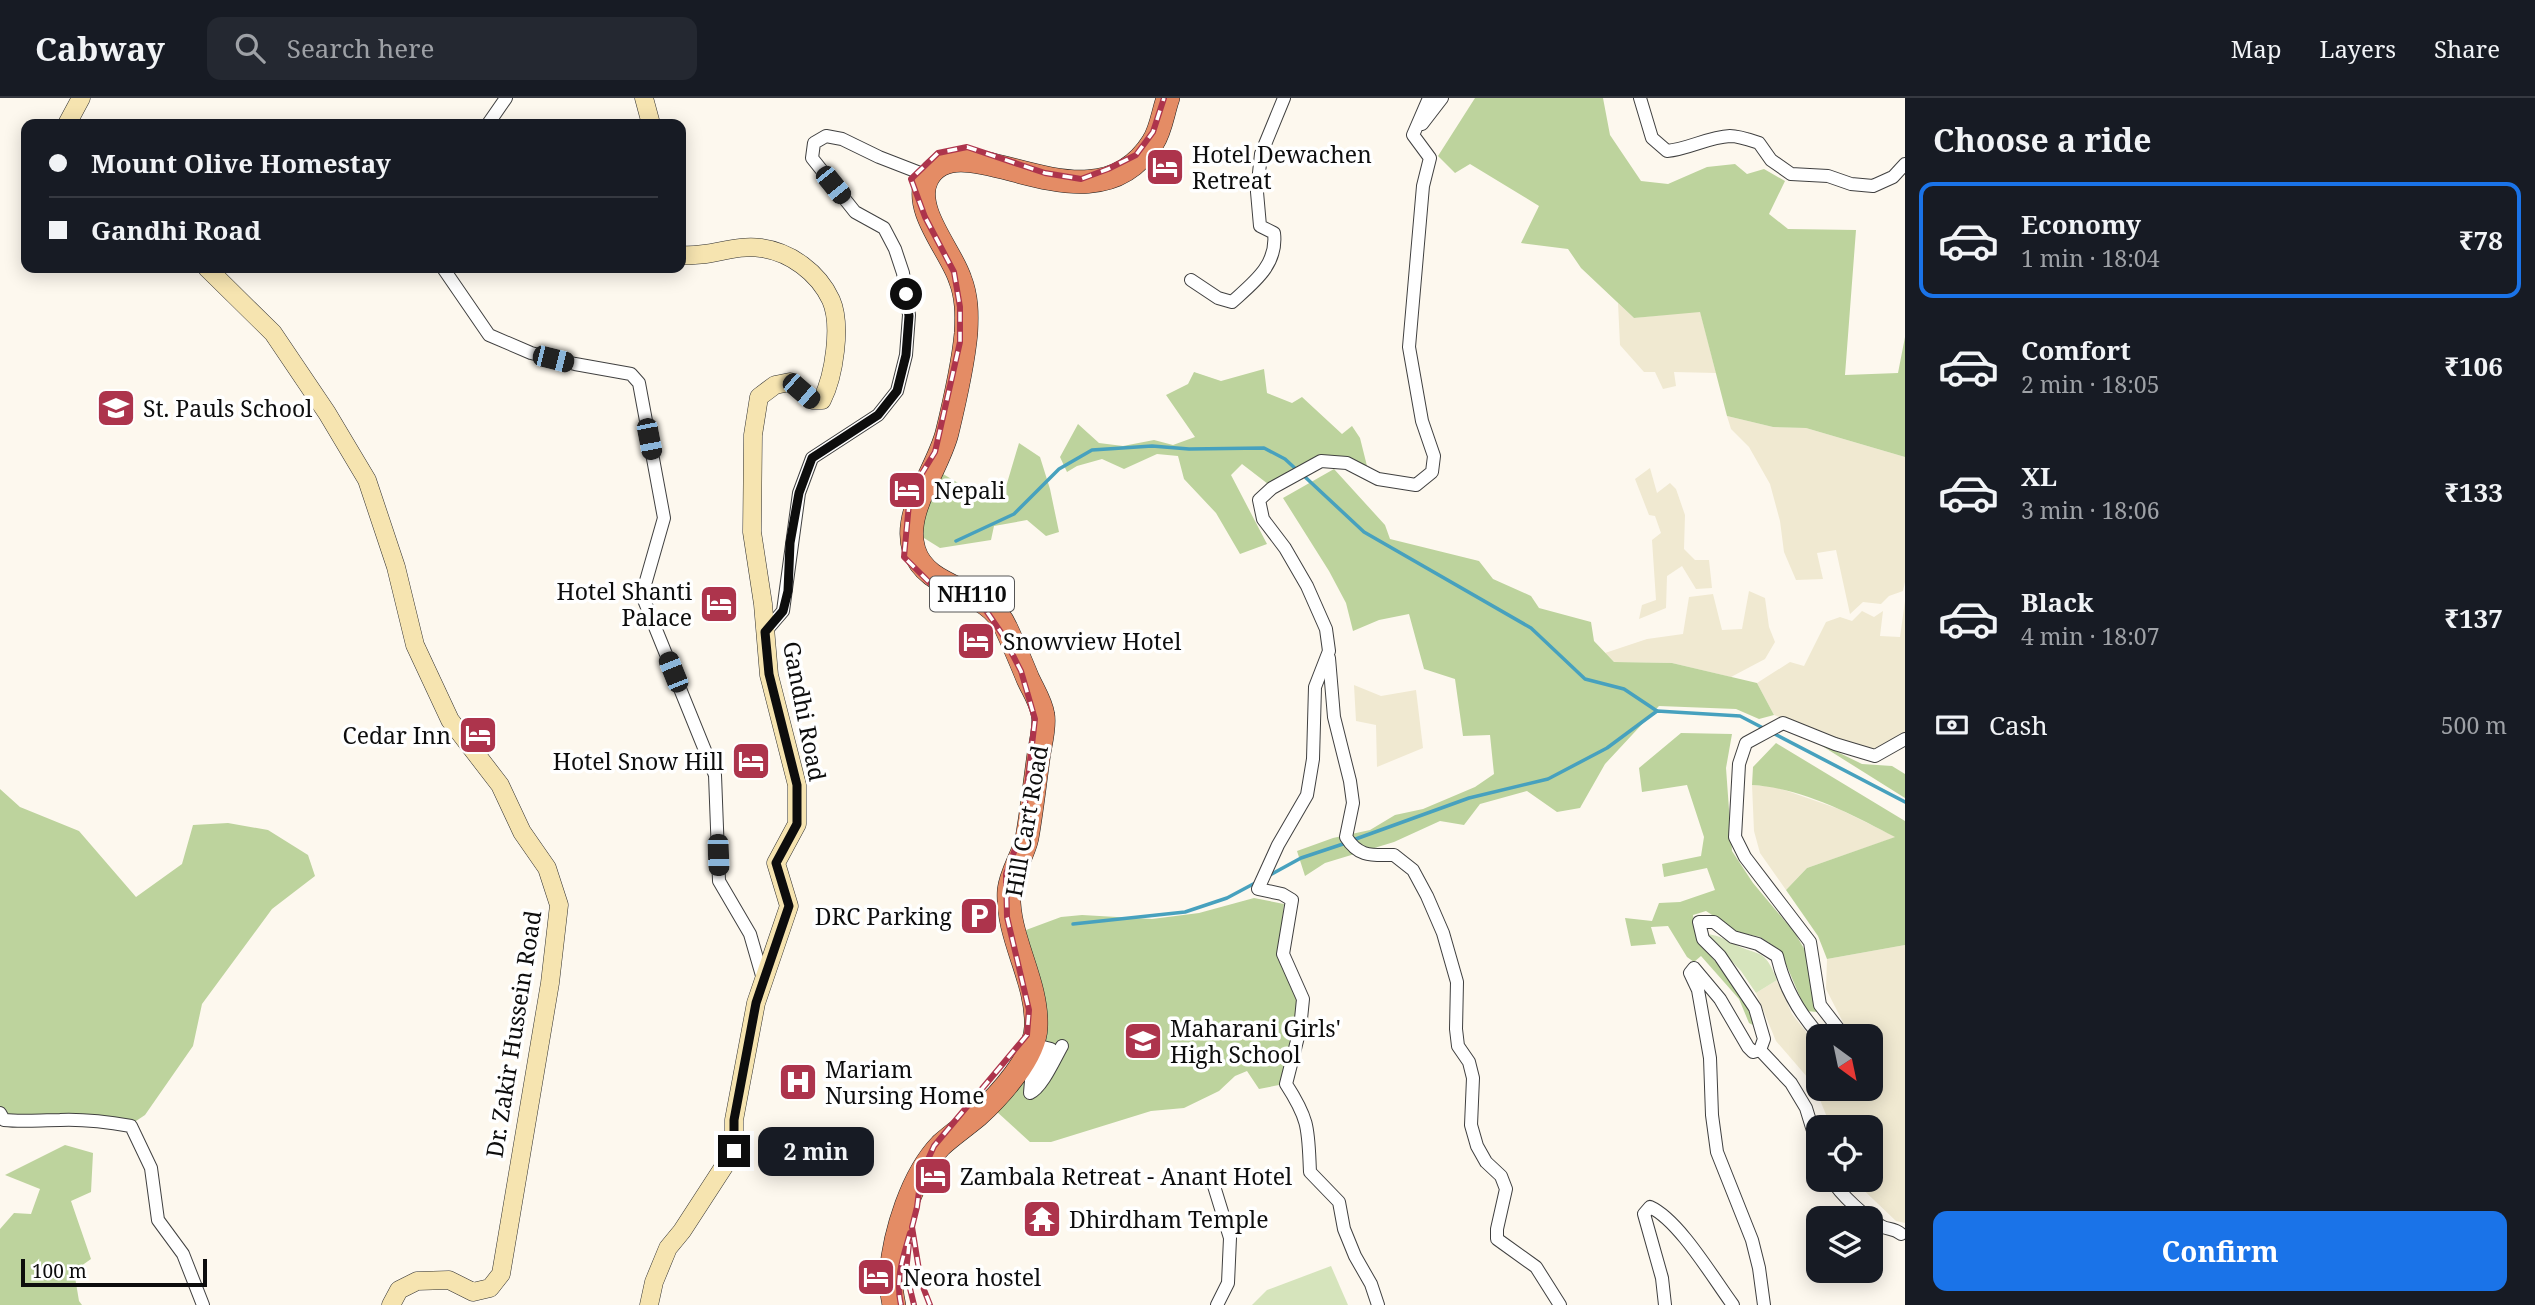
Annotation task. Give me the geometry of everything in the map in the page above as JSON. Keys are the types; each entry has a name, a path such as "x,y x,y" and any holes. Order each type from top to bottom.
{"highway":[{"path":"928,176 943,163 958,159 978,160 1038,178 1083,184 1109,177 1127,169 1155,140 1168,98"},
{"name":"Hill Cart Road","path":"894,1305 890,1277 897,1236 919,1172 941,1145 979,1114 1003,1089 1030,1051 1036,1033 1034,1002 1011,919 1009,889 1026,841 1044,716 1005,624 993,609 978,597 936,578 921,565 913,549 914,509 933,472 946,436 967,319 966,299 960,276 928,215 923,192 928,176"}],"main road":[{"path":"70,119 81,98"},
{"path":"644,98 650,119"},
{"name":"Gandhi Road","path":"649,1305 654,1282 668,1248 734,1151 734,1120 756,1003 789,906 776,863 797,824 797,785 769,674 763,604 752,532 754,435 759,397 775,385 790,382 812,400 822,400 828,388 836,345 831,301 815,276 786,253 758,247 703,256 686,255"},
{"name":"Dr. Zakir Hussein Road","path":"212,273 273,333 327,413 367,480 396,567 415,645 450,720 500,785 522,832 547,868 559,905 550,983 501,1274 490,1288 473,1292 449,1280 417,1281 399,1290 391,1305"}],"street":[{"path":"491,119 506,98"},
{"path":"1191,280 1218,298 1232,302 1264,273 1275,246 1274,233 1260,226 1257,192 1261,154 1284,98"},
{"path":"1413,135 1429,98"},
{"path":"1413,135 1442,98"},
{"path":"1640,98 1652,138 1667,151 1684,149 1704,140 1732,136 1759,143 1771,160 1791,174 1828,176 1851,184 1873,186 1893,177 1905,164"},
{"path":"1413,135 1430,158 1423,186 1409,347 1422,421 1434,456 1432,472 1416,485 1378,479 1347,463 1321,461 1272,488 1259,500 1263,519 1285,548 1307,586 1326,629 1334,717 1353,803 1350,843 1370,855 1394,855 1413,870 1443,933 1457,982 1458,1046 1469,1062 1473,1078 1471,1125 1476,1146 1501,1176 1506,1189 1497,1239 1536,1267 1560,1305"},
{"path":"765,632 783,611 788,591 790,543 799,493 812,458 878,415 897,391 906,355 909,316 903,273 895,248 884,228 855,212 812,158 814,142 826,136 842,139 928,176"},
{"path":"446,273 489,335 531,353 631,374 639,383 664,518 642,596 715,775 719,881 750,933 764,981"},
{"path":"1329,651 1315,687 1313,759 1307,795 1278,845 1258,889 1282,894 1292,900 1283,954 1303,999 1300,1029 1286,1084 1303,1110 1308,1127 1311,1172 1339,1202 1344,1228 1354,1256 1371,1284 1378,1305"},
{"path":"1835,1024 1820,1005 1810,942 1745,858 1735,837 1739,764 1746,743 1783,723 1835,744 1875,756 1905,739"},
{"path":"1760,1050 1764,1039 1755,1008 1733,974 1703,939 1699,922 1714,922 1733,937 1758,944 1777,956 1781,975 1796,1005 1811,1024"},
{"path":"1760,1050 1753,1052 1748,1047 1720,999 1694,968 1690,973 1698,990 1710,1058 1712,1115 1717,1152 1752,1240 1764,1305"},
{"path":"979,1114 996,1104 1007,1093 1043,1047 1051,1049 1031,1081 1030,1093 1034,1091 1062,1046"},
{"path":"1760,1050 1791,1083 1808,1115"},
{"path":"0,1113 4,1120 23,1122 61,1120 131,1126 151,1168 158,1220 183,1254 203,1305"},
{"path":"1214,1186 1230,1237 1228,1283 1217,1305"},
{"path":"1842,1192 1883,1228 1894,1228 1901,1234"},
{"path":"1665,1305 1662,1278 1644,1214 1650,1207 1657,1210 1686,1241 1733,1305"}],"shaded area":[{"path":"1618,303 1634,318 1700,311 1716,373 1674,372 1676,386 1663,389 1655,372 1644,372 1620,345"},
{"path":"1727,416 1773,427 1806,428 1905,457 1903,591 1889,596 1881,604 1863,602 1850,614 1836,550 1817,553 1823,579 1796,580 1784,552 1780,521 1770,484 1749,447 1731,429"},
{"path":"1650,468 1657,493 1670,483 1676,489 1685,515 1684,549 1695,560 1709,560 1712,588 1696,589 1682,566 1667,576 1666,608 1639,619 1642,605 1656,600 1652,540 1661,533 1655,516 1649,515 1635,479"},
{"path":"1749,591 1765,598 1769,627 1775,642 1765,659 1731,677 1672,663 1614,662 1605,653 1647,639 1683,634 1689,597 1713,594 1722,630 1742,629"},
{"path":"1905,601 1905,734 1874,753 1774,715 1757,683 1790,662 1804,666 1826,622 1840,617 1852,621 1862,611 1874,617 1883,611 1880,636 1900,637"},
{"path":"1354,685 1381,696 1416,690 1423,748 1377,767 1376,725 1356,721"},
{"path":"1752,785 1776,787 1839,809 1896,837 1807,868 1786,890 1760,853 1754,831"},
{"path":"1905,945 1905,1223 1896,1221 1866,1192 1883,1192 1883,1115 1826,1115 1820,1101 1883,1101 1883,1024 1844,1024 1826,989 1827,959"},
{"path":"1777,980 1792,1014 1806,1032 1806,1076 1776,1041 1756,993"}],"green space":[{"path":"1475,98 1603,98 1610,135 1641,181 1668,184 1707,167 1735,164 1747,174 1764,169 1785,181 1769,214 1788,229 1856,230 1845,375 1898,373 1905,337 1905,457 1806,428 1773,427 1727,416 1700,312 1634,318 1581,268 1568,249 1521,243 1539,206 1470,164 1455,173 1438,156"},
{"path":"1264,369 1267,393 1292,403 1302,397 1342,434 1352,426 1360,438 1367,466 1348,458 1268,484 1242,464 1231,475 1267,544 1240,554 1216,513 1184,479 1178,456 1157,454 1124,469 1102,459 1077,466 1067,472 1060,457 1078,424 1099,443 1123,446 1154,440 1173,445 1195,437 1166,395 1188,384 1194,372 1221,381"},
{"path":"1019,443 1040,457 1059,532 1046,536 1027,520 994,526 991,540 940,548 924,538 921,508 943,474 990,502 1005,490"},
{"path":"1334,469 1385,525 1390,539 1479,561 1493,579 1531,596 1539,608 1591,622 1594,641 1614,662 1672,663 1757,683 1774,715 1759,719 1736,709 1659,706 1605,764 1580,808 1557,812 1527,791 1480,804 1464,825 1440,821 1394,842 1325,863 1305,876 1297,851 1333,838 1370,830 1395,815 1423,809 1475,787 1494,774 1490,735 1463,736 1455,679 1424,669 1409,614 1379,620 1353,631 1346,603 1283,498"},
{"path":"1681,733 1732,734 1726,768 1732,851 1753,883 1795,933 1806,952 1817,1012 1806,1011 1780,950 1760,937 1738,932 1706,911 1693,915 1698,941 1741,992 1757,1027 1749,1023 1739,999 1701,956 1694,962 1687,957 1668,926 1651,927 1656,944 1631,946 1625,918 1652,921 1659,903 1680,902 1715,890 1707,868 1664,877 1662,864 1701,856 1704,837 1687,785 1642,792 1639,768"},
{"path":"1811,739 1862,764 1892,766 1905,774 1905,798"},
{"path":"1776,743 1905,821 1905,945 1827,959 1818,936 1786,890 1807,868 1895,837 1844,811 1808,797 1752,785 1753,767"},
{"path":"0,789 20,807 79,831 136,897 182,864 193,825 228,823 268,830 308,855 315,876 272,909 202,1004 193,1046 145,1115 133,1123 20,1119 4,1113 0,1106"},
{"name":"Maharani Girls' High School","path":"1254,898 1284,904 1278,956 1299,1001 1279,1085 1259,1089 1247,1071 1235,1076 1219,1091 1184,1108 1151,1111 1051,1142 1030,1142 996,1111 1040,1043 1026,930 1061,917 1082,915 1152,919 1199,913"},
{"path":"1706,934 1720,937 1764,957 1777,980 1756,993 1741,971"},
{"path":"65,1145 93,1153 91,1192 71,1201 91,1259 74,1271 82,1305 0,1305 0,1229 14,1213 31,1214 40,1189 5,1175"},
{"path":"1331,1266 1348,1305 1252,1305 1267,1290"}],"waterway":[{"path":"956,541 1014,514 1059,469 1092,450 1152,446 1189,449 1264,448 1285,459 1298,471"},
{"path":"1304,476 1364,532 1531,628 1585,679 1624,689 1657,711"},
{"path":"1353,840 1469,798 1548,779 1607,748 1657,711 1740,716 1765,729"},
{"path":"1771,732 1905,802"},
{"path":"1270,875 1301,858 1346,843"},
{"path":"1073,924 1185,912 1227,898 1257,882"}],"railway":[{"path":"930,1305 921,1282 912,1227 921,1175 934,1146 1027,1035 1029,1010 1007,917 1006,874 1022,830 1035,719 1021,671 1002,634 981,603 964,594 938,591 904,557 910,493 935,452 960,342 960,307 954,272 925,217 911,179 938,153 967,147 1045,173 1081,179 1136,155 1153,132 1164,98"},
{"path":"901,1305 899,1277 910,1233"},
{"path":"909,1244 906,1272 914,1305"}],"place":[{"name":"Hotel Dewachen Retreat","path":"1165,167"},
{"name":"St. Pauls School","path":"116,408"},
{"name":"Nepali","path":"907,490"},
{"name":"Hotel Shanti Palace","path":"719,604"},
{"name":"Snowview Hotel","path":"976,641"},
{"name":"Cedar Inn","path":"478,735"},
{"name":"Hotel Snow Hill","path":"751,761"},
{"name":"DRC Parking","path":"979,916"},
{"name":"Maharani Girls' High School","path":"1143,1041"},
{"name":"Mariam Nursing Home","path":"798,1082"},
{"name":"Zambala Retreat - Anant Hotel","path":"933,1176"},
{"name":"Dhirdham Temple","path":"1042,1219"},
{"name":"Neora hostel","path":"876,1277"}],"route":[{"path":"734,1151 734,1120 756,1003 789,906 776,863 797,824 797,785 769,674 765,632 783,611 788,591 790,543 799,493 812,458 878,415 897,391 906,355 909,316 906,294"}]}
